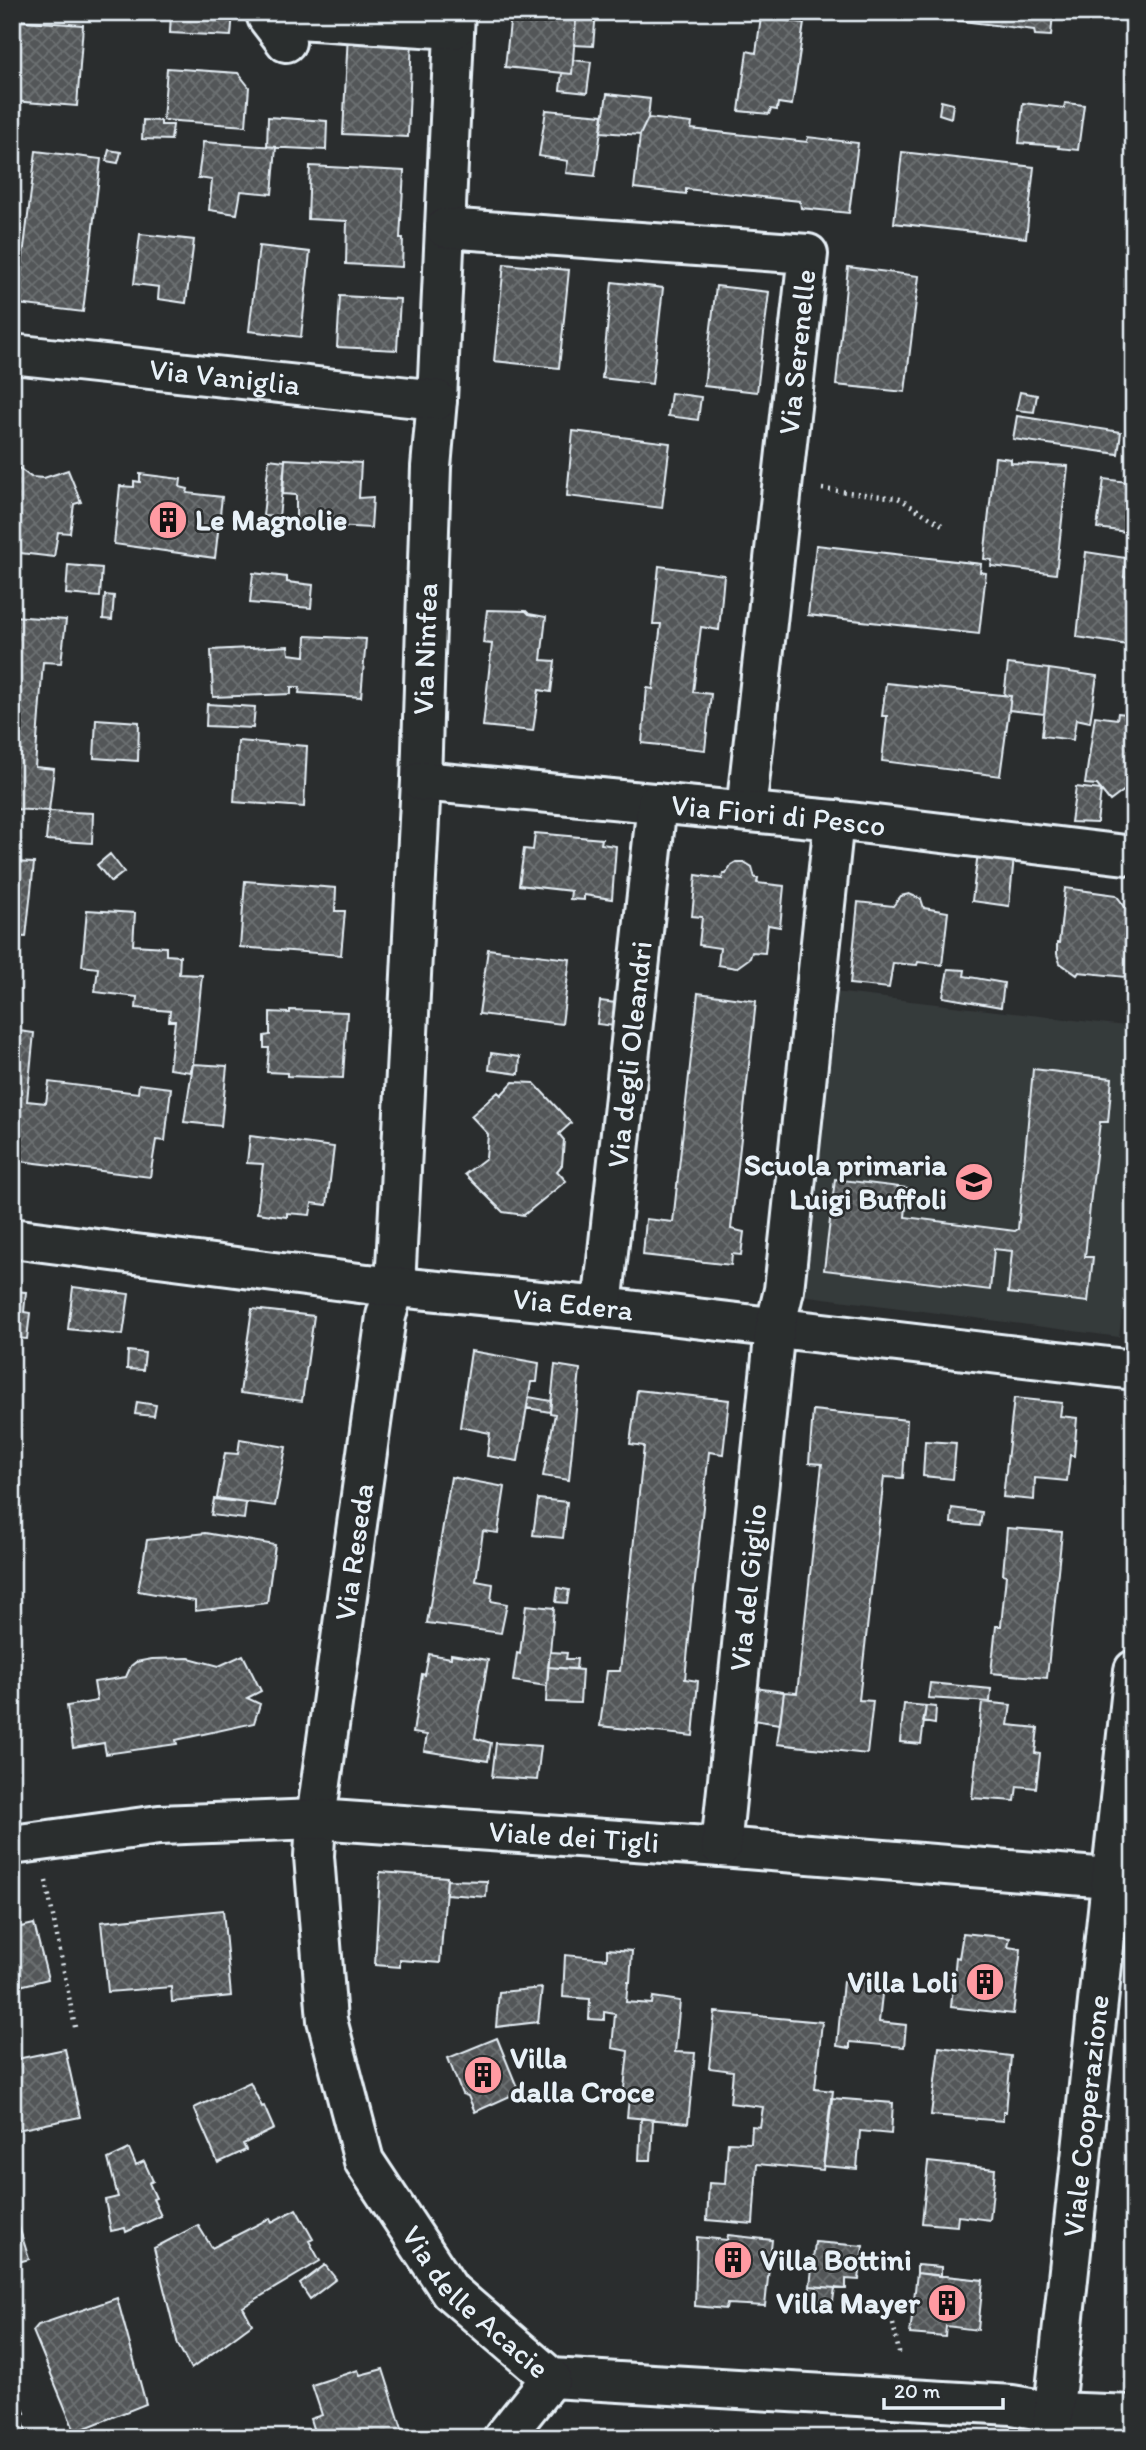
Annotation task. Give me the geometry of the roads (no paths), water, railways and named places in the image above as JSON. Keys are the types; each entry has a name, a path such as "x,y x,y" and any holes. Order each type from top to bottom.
{"street":[{"path":"286,42 267,17 454,21"},
{"name":"Via Ninfea","path":"395,1286 421,780 431,467 446,228 454,21"},
{"name":"Via Serenelle","path":"446,228 808,254 746,811"},
{"name":"Via Vaniglia","path":"12,354 437,400"},
{"name":"Via Fiori di Pesco","path":"421,780 834,820 1134,856"},
{"name":"Via degli Oleandri","path":"602,1307 657,803"},
{"name":"Via del Giglio","path":"721,1847 775,1328 784,1290 834,820"},
{"name":"Via Edera","path":"12,1238 395,1286 602,1307 1134,1370"},
{"name":"Via Reseda","path":"316,1819 386,1316 395,1286"},
{"name":"Viale Cooperazione","path":"1052,2425 1123,1879 1134,1670"},
{"name":"Viale dei Tigli","path":"12,1845 159,1825 316,1819 721,1847 1123,1879"},
{"name":"Via delle Acacie","path":"316,1819 314,1856 327,2020 364,2161 450,2291 551,2378 1012,2404 1052,2425 1134,2414"},
{"path":"503,2438 551,2378"}],"place":[{"name":"Le Magnolie","path":"168,520"},
{"name":"Scuola primaria Luigi Buffoli","path":"974,1182"},
{"name":"Villa Loli","path":"985,1982"},
{"name":"Villa dalla Croce","path":"483,2075"},
{"name":"Villa Bottini","path":"733,2260"},
{"name":"Villa Mayer","path":"947,2303"}]}
